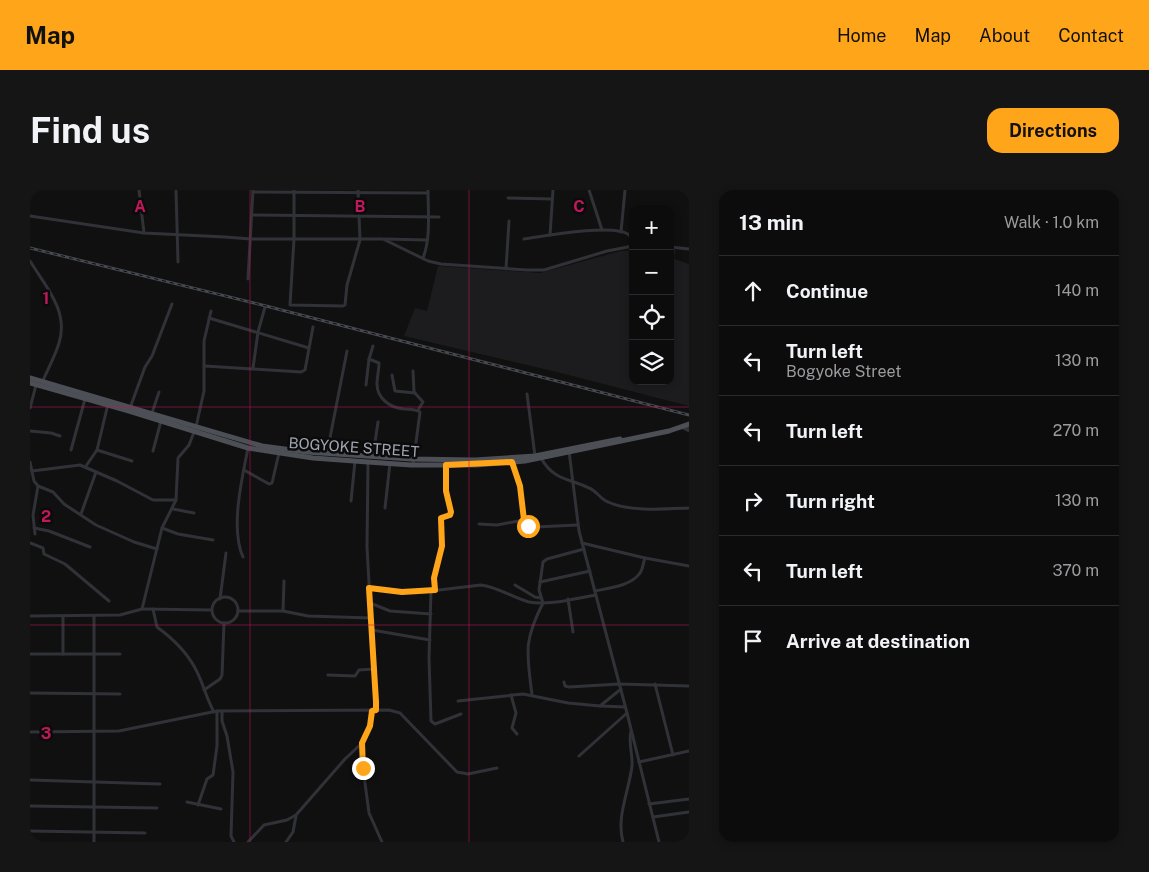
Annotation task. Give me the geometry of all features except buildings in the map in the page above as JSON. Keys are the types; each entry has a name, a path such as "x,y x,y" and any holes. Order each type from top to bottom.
{"main road":[{"name":"BOGYOKE STREET","path":"30,378 38,384 85,399 108,403"},
{"name":"BOGYOKE STREET","path":"38,384 152,414 248,448 278,453 390,463 512,460"},
{"name":"BOGYOKE STREET","path":"130,409 161,421 268,447 446,465 538,457 686,427"}],"street":[{"path":"139,190 144,233"},
{"path":"176,190 178,262"},
{"path":"550,235 553,190"},
{"path":"589,190 602,230"},
{"path":"621,232 625,190"},
{"path":"248,279 253,191 428,191 427,240 422,258"},
{"path":"294,191 294,239 290,305 343,306 345,305 347,286 360,240 358,191"},
{"path":"508,198 552,199"},
{"path":"252,215 439,217"},
{"path":"30,216 144,233 251,239 427,240"},
{"path":"506,269 509,221"},
{"path":"524,239 602,230 621,232 629,236"},
{"path":"383,239 422,258 441,264 506,269 544,270 607,251 629,247"},
{"path":"674,247 689,249"},
{"path":"30,261 60,309 61,321 58,345 38,384 30,408"},
{"path":"130,409 144,367 152,356 172,304"},
{"path":"253,368 258,332 265,307"},
{"path":"142,609 162,528 176,500 178,458 188,445 195,430 204,390 204,341 211,311"},
{"path":"210,318 309,348"},
{"path":"205,366 301,372 305,370 313,326"},
{"path":"366,385 369,359 373,346"},
{"path":"327,454 347,352"},
{"path":"369,359 379,363 377,384 382,399 396,409 418,410"},
{"path":"413,371 415,393 423,402 418,410 420,412 414,462"},
{"path":"392,375 395,392 415,393"},
{"path":"152,414 158,392"},
{"path":"527,394 538,457 554,473 574,483 588,487 602,499 620,506 662,509 689,508"},
{"path":"71,450 85,399"},
{"path":"86,466 97,450 108,403"},
{"path":"153,451 161,421"},
{"path":"373,457 378,422"},
{"path":"30,431 60,436"},
{"path":"243,558 238,536 239,491 248,448"},
{"path":"97,450 132,461"},
{"path":"569,451 582,543 659,842"},
{"path":"244,470 269,484 272,483 278,453"},
{"path":"512,460 520,486 524,520 527,525 533,527 578,525"},
{"path":"351,501 355,461"},
{"path":"30,462 34,480 38,486 53,492 64,504 96,525 134,542 157,549"},
{"path":"248,842 264,825 287,820 296,815 345,759 362,743 370,726 374,711 374,669 367,547 368,462"},
{"path":"385,508 390,463"},
{"path":"32,471 80,465 86,466 154,500 176,500"},
{"path":"446,465 446,491 451,512 450,515 441,518 442,546 434,578 430,640 431,721 435,724 461,714"},
{"path":"81,514 96,472"},
{"path":"35,534 33,515 38,486"},
{"path":"173,509 194,513"},
{"path":"479,524 497,525 524,520"},
{"path":"34,528 49,531 90,547"},
{"path":"162,528 178,534 213,540"},
{"path":"30,543 43,548 44,554 64,564 109,601"},
{"path":"582,543 689,566"},
{"path":"532,695 527,652 528,640 531,627 543,603 540,582 544,560 584,549"},
{"path":"220,598 230,599 234,602 238,611 234,620 224,623 215,619 212,610 213,605 220,598 226,553"},
{"path":"369,588 402,592 433,591 474,585 484,586 528,602 543,603 596,593 623,584 637,576 641,571 645,558"},
{"path":"540,582 590,571"},
{"path":"283,611 284,581"},
{"path":"515,586 541,598"},
{"path":"568,599 573,632"},
{"path":"370,604 397,612 432,614"},
{"path":"30,616 120,615 142,609 212,610"},
{"path":"153,609 157,627 177,642 195,667 204,690 222,721 227,736 233,772 232,836 234,842"},
{"path":"238,611 283,611 308,616 371,618"},
{"path":"63,616 63,654"},
{"path":"94,616 94,842"},
{"path":"204,690 220,679 222,675 224,623"},
{"path":"372,630 430,640"},
{"path":"30,654 120,654"},
{"path":"328,675 355,676 359,670 374,669"},
{"path":"564,682 565,686 569,687 619,684 689,686"},
{"path":"655,684 673,755"},
{"path":"600,706 621,689"},
{"path":"30,693 120,694"},
{"path":"511,695 516,713 512,728 517,734"},
{"path":"458,700 532,695 568,703 625,707"},
{"path":"30,732 119,732 218,712 389,710 400,713 457,772 468,774 497,768"},
{"path":"198,805 207,779 213,775 218,746 218,712"},
{"path":"579,756 627,713"},
{"path":"623,842 620,825 632,765 631,730"},
{"path":"362,743 369,813 382,842"},
{"path":"639,762 689,751"},
{"path":"30,780 160,784"},
{"path":"648,804 689,799"},
{"path":"187,802 221,809"},
{"path":"30,806 157,808"},
{"path":"652,817 689,812"},
{"path":"286,842 294,832 296,815"},
{"path":"30,831 145,833"}],"shaded area":[{"path":"629,250 629,385 674,385 674,259 689,264 689,406 553,371 404,336 415,308 427,311 438,266 540,273"}],"railway":[{"path":"30,248 266,306 689,415"}],"route":[{"path":"363,768 362,743 370,726 372,711 376,710 369,588 402,592 435,590 434,578 442,546 441,518 450,515 451,512 446,491 446,465 512,462 520,486 524,520 528,526"}]}
